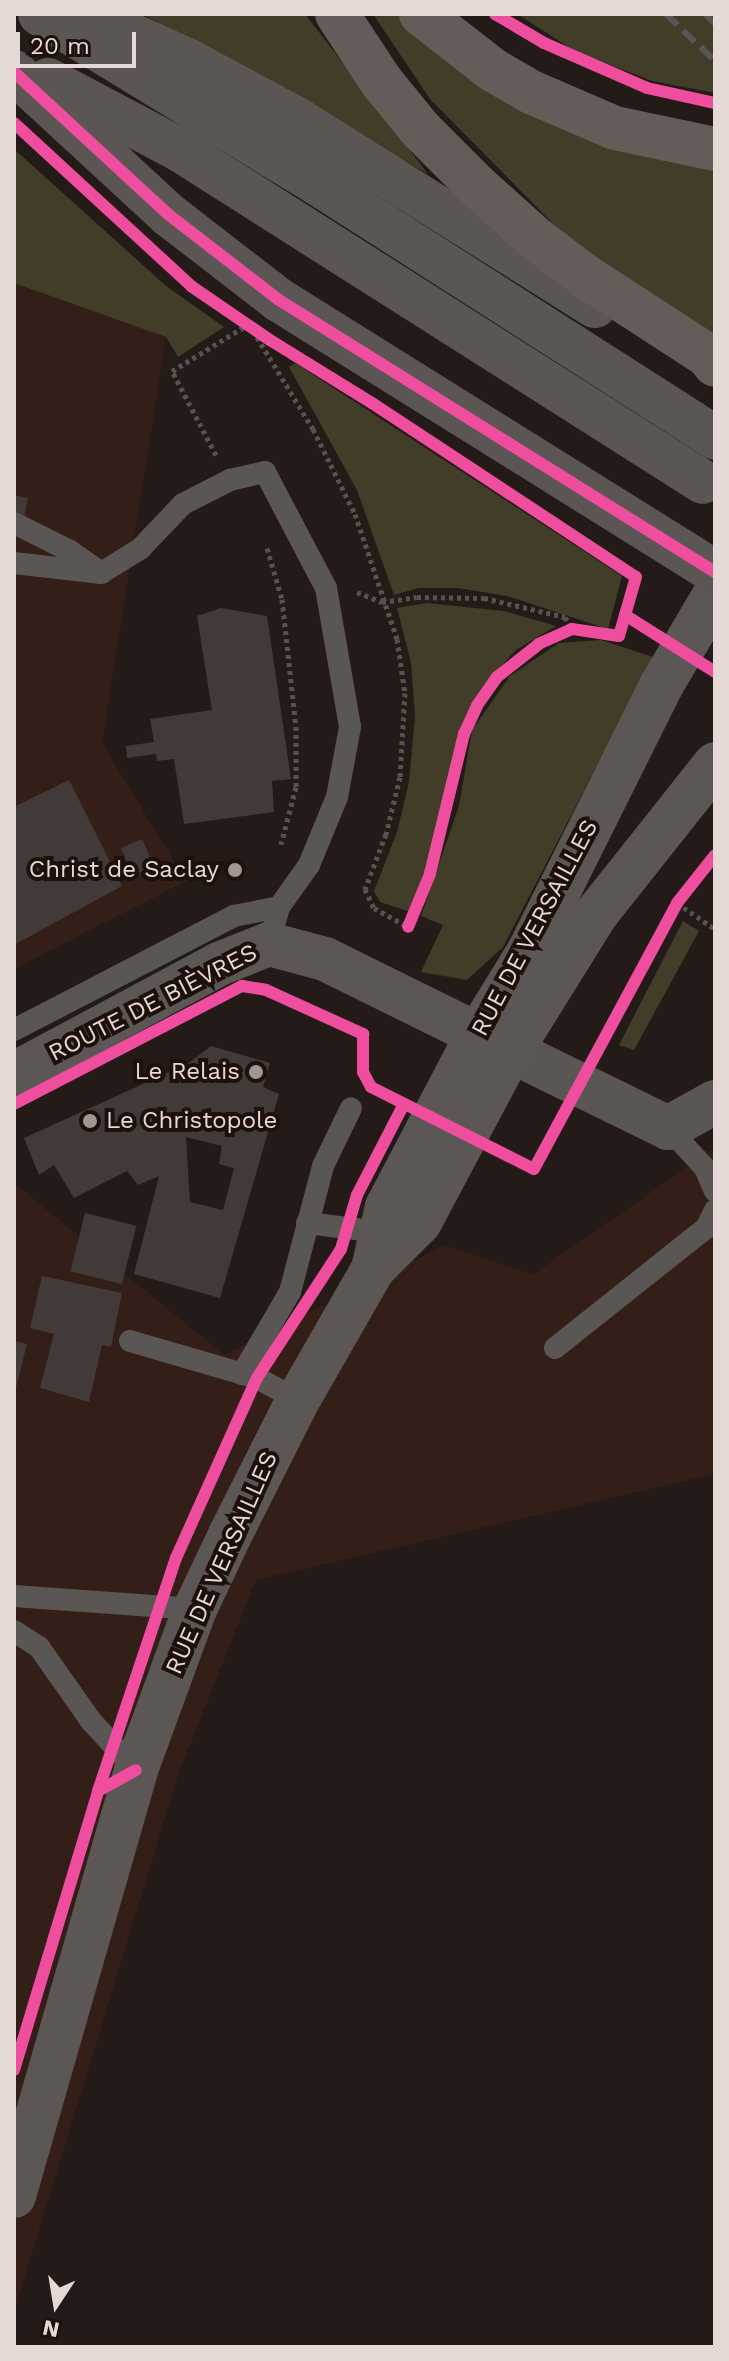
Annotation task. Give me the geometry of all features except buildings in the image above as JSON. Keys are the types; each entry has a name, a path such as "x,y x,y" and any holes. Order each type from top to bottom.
{"highway":[{"path":"337,14 381,81 421,130 478,187 573,266 708,356 715,365"},
{"path":"421,14 493,70 531,92 615,128 715,149"}],"main road":[{"path":"40,14 317,183 715,438"},
{"path":"85,14 189,61 295,118 463,220 715,383"},
{"path":"14,62 180,150 703,482"},
{"path":"14,72 169,215 279,300 715,572"},
{"name":"RUE DE VERSAILLES","path":"495,1042 529,951 661,686 668,635 715,594"},
{"name":"RUE DE VERSAILLES","path":"14,2196 136,1770 195,1609 376,1250 394,1195 495,1042 715,764"},
{"name":"ROUTE DE BIÈVRES","path":"14,1074 219,964 274,926 325,959 495,1042"}],"street":[{"path":"495,1042 668,1128 715,1102"}],"lane":[{"path":"14,563 101,573 140,549 183,504 230,480 265,472 326,588 350,727 337,797 309,865 274,926"},
{"path":"14,523 70,551 101,573"},
{"name":"ROUTE DE BIÈVRES","path":"14,1030 234,916 274,926"},
{"path":"242,1374 290,1292 323,1166 351,1108"},
{"path":"668,1128 705,1168 715,1191"},
{"path":"555,1348 706,1228 715,1210"},
{"path":"307,1223 376,1250"},
{"path":"130,1341 242,1374 298,1400"},
{"path":"14,1596 195,1609"},
{"path":"14,1631 39,1647 91,1721 136,1770"}],"path":[{"path":"230,480 172,371 249,324"},
{"path":"265,541 282,599 296,727 296,787 281,844"},
{"path":"282,599 344,586 382,602 417,597 484,598 565,617 572,629"},
{"path":"626,609 668,635"},
{"path":"626,609 668,635"},
{"path":"677,903 715,929"}],"shaded area":[{"path":"142,14 305,14 428,174"},
{"path":"373,14 396,14 448,59 715,165 715,348 585,256 430,99"},
{"path":"517,14 715,14 715,93 652,81 575,51"},
{"path":"14,149 166,286 224,327 178,357 166,337 14,283"},
{"path":"14,283 166,337 102,743 186,881 14,969"},
{"path":"295,363 622,576 608,629 507,596 458,588 419,588 394,595 357,490 289,367"},
{"path":"427,603 504,611 556,626 516,650 485,683 462,723 426,869 408,911 380,902 374,891 397,832 409,782 415,716 411,663 397,608"},
{"path":"601,640 653,657 503,947 467,980 421,972 443,925 421,916 459,806 472,730 510,676 559,643"},
{"path":"683,921 699,931 634,1050 619,1045"},
{"path":"715,1148 715,1474 256,1580 179,1772 14,2312 14,1183 224,1355 445,1245 532,1275"}],"railway":[{"path":"666,14 715,61"},
{"path":"705,14 715,24"}],"cycle path":[{"path":"495,14 544,43 647,88 715,103"},
{"path":"14,72 169,215 279,300 715,572"},
{"path":"14,123 191,286 636,577 619,636 572,629 539,644 497,677 477,706 464,734 430,874 408,927"},
{"path":"625,615 715,672"},
{"path":"14,1104 242,986 266,990 363,1034 363,1072 371,1087 534,1169 677,903 715,855"},
{"path":"98,1791 176,1558 257,1378 341,1249 357,1195 404,1104"},
{"path":"14,2070 98,1791 136,1770"}],"place":[{"name":"Christ de Saclay","path":"235,870"},
{"name":"Le Relais","path":"256,1072"},
{"name":"Le Christopole","path":"90,1121"}]}
